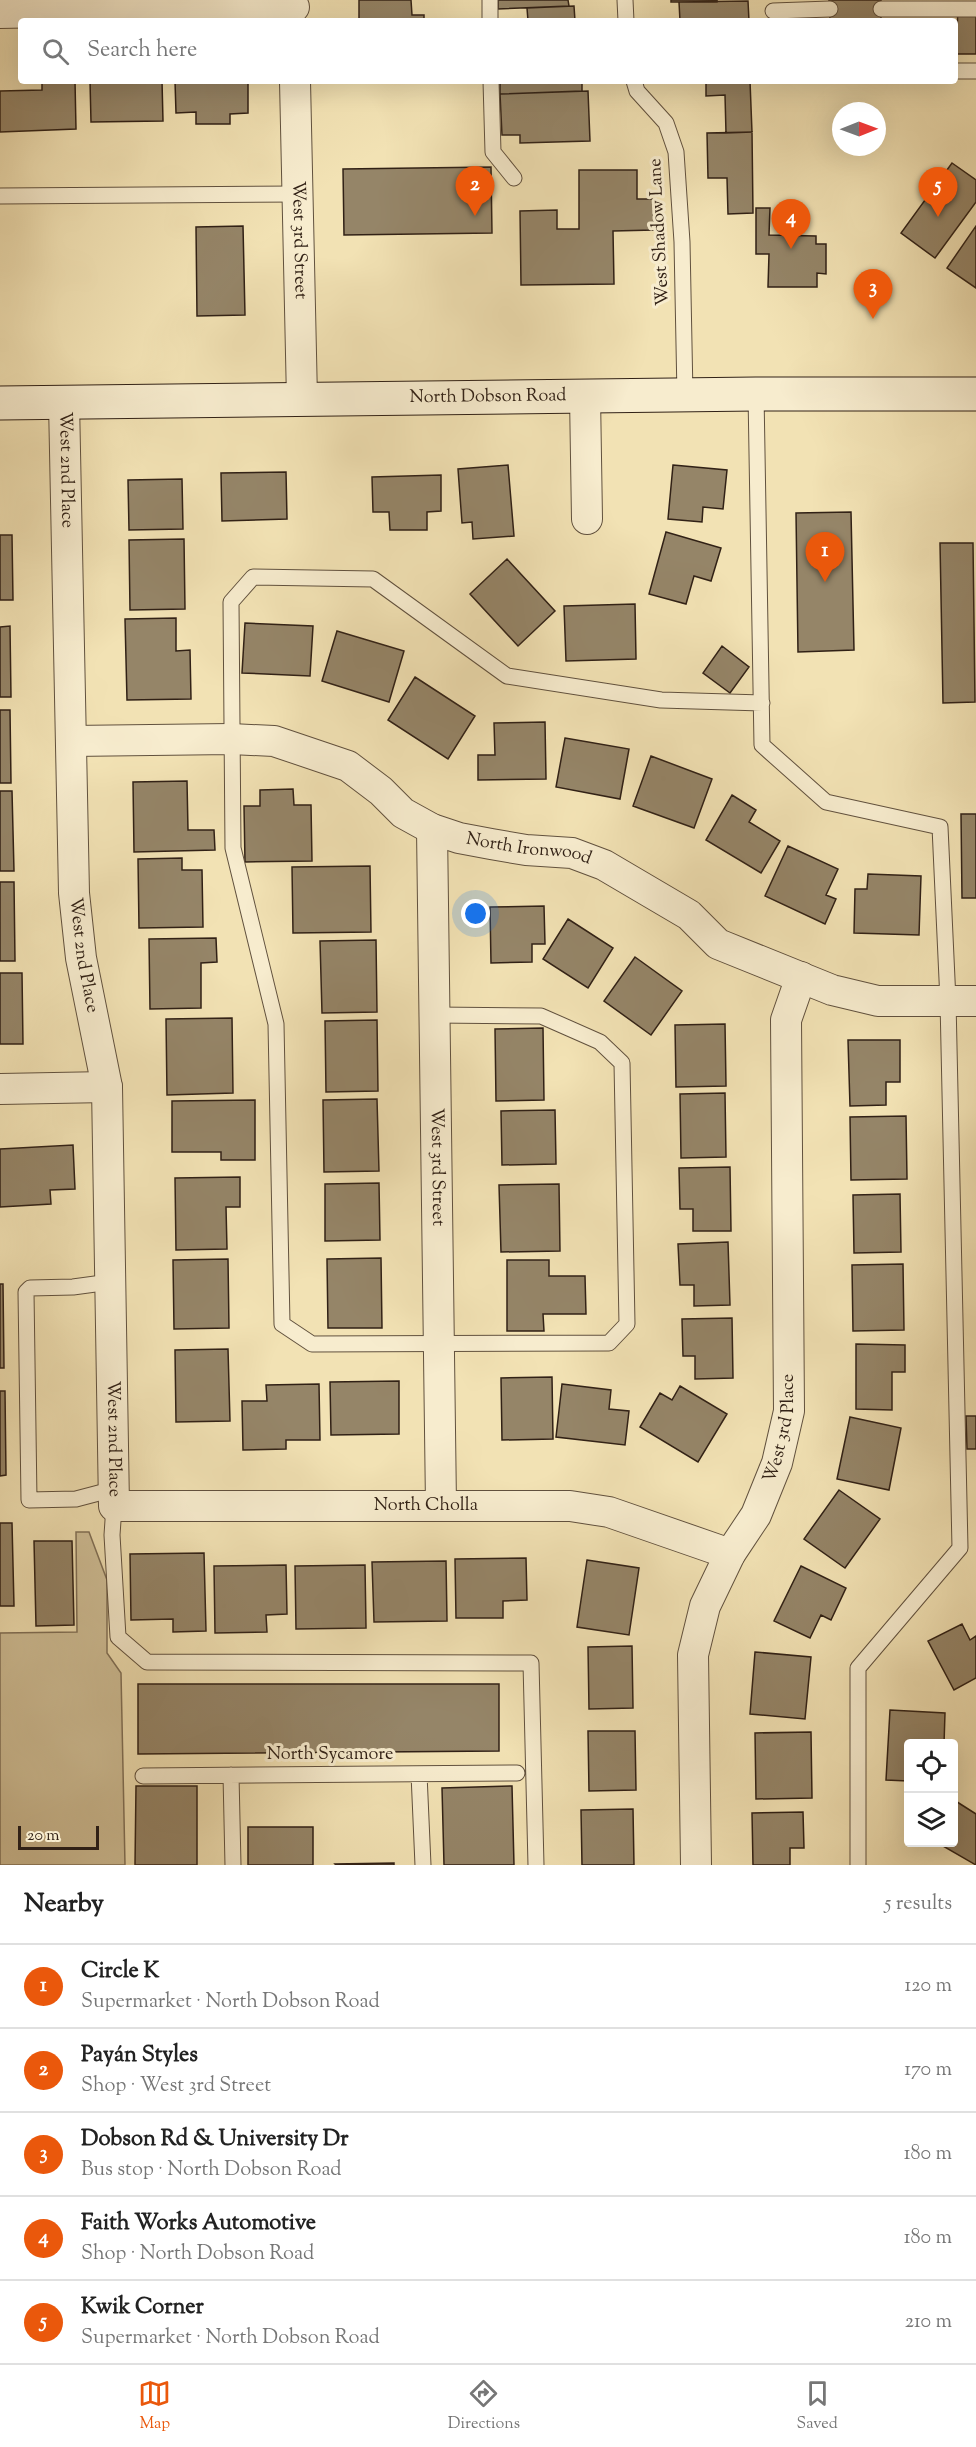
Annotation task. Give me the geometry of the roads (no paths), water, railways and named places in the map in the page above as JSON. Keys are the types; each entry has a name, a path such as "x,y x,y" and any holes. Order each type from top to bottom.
{"main road":[{"name":"North Dobson Road","path":"0,403 756,394 976,394"}],"street":[{"path":"0,13 134,5 294,10"},
{"name":"West 3rd Street","path":"295,84 302,399"},
{"path":"585,396 587,519"},
{"name":"West 2nd Place","path":"64,402 74,893 81,958 107,1087 114,1498"},
{"name":"North Ironwood","path":"71,741 231,739 274,741 348,766 381,791 404,813 432,829 459,838 491,844 526,850 572,853 604,865 689,915 718,944 832,990 878,1001 962,1001"},
{"name":"West 3rd Street","path":"432,829 441,1505"},
{"name":"West 3rd Place","path":"696,1865 693,1655 705,1606 730,1554 756,1515 777,1463 789,1411 786,1020 801,977"},
{"path":"0,1089 107,1087"},
{"name":"North Cholla","path":"114,1498 570,1506 609,1512 730,1554"}],"lane":[{"path":"490,0 490,18"},
{"path":"626,0 626,18"},
{"path":"773,11 830,9"},
{"path":"881,9 976,9"},
{"path":"958,71 976,71"},
{"path":"491,84 493,152 514,178"},
{"name":"West Shadow Lane","path":"635,84 637,91 666,123 676,152 682,242 685,395"},
{"path":"0,196 298,194"},
{"path":"756,394 762,745 826,802 940,827 962,1001 960,1548 858,1668 858,1865"},
{"path":"435,1015 541,1016 600,1042 622,1063 627,1324 609,1343 312,1344 282,1324 276,1024 233,848 231,602 253,577 373,579 507,676 661,700 762,703"},
{"path":"110,1282 73,1287 30,1288 26,1292 29,1500 114,1498 112,1535 118,1637 147,1662 531,1663 536,1865"},
{"name":"North Sycamore","path":"143,1776 517,1773"},
{"path":"419,1774 423,1865"},
{"path":"231,1775 233,1865"}],"place":[{"name":"Payán Styles","path":"475,216"},
{"name":"Kwik Corner","path":"938,217"},
{"name":"Faith Works Automotive","path":"791,249"},
{"name":"Dobson Rd & University Dr","path":"873,319"},
{"name":"Circle K","path":"825,582"}]}
